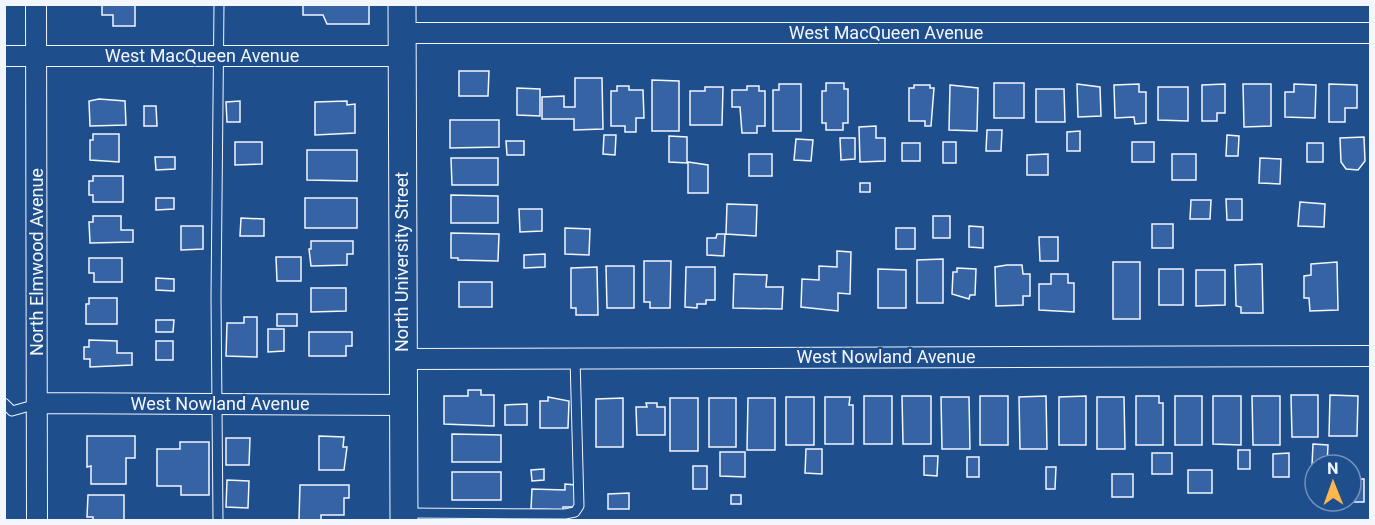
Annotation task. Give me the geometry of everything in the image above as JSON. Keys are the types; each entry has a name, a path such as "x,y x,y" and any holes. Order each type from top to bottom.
{"main road":[{"name":"North University Street","path":"402,4 404,517"}],"street":[{"name":"North Elmwood Avenue","path":"36,4 37,520"},
{"name":"West MacQueen Avenue","path":"4,56 218,56 401,45 1371,33"},
{"name":"West Nowland Avenue","path":"402,359 1371,356"},
{"name":"West Nowland Avenue","path":"38,404 403,405"}],"lane":[{"path":"218,520 219,404 216,378 219,4"},
{"path":"404,517 575,512 579,506 575,358"},
{"path":"4,403 12,411 38,404"}],"building":[{"path":"102,4 135,4 135,26 113,26 113,15 102,15"},
{"path":"303,4 369,4 369,24 327,24 323,15 303,15"},
{"path":"459,71 489,71 488,96 459,96"},
{"path":"575,78 602,78 603,129 574,130 574,119 542,119 542,97 564,96 564,107 575,107"},
{"path":"652,80 679,81 679,131 652,131"},
{"path":"826,83 844,83 844,89 848,89 848,123 843,123 843,130 826,130 826,123 822,123 822,91 826,91"},
{"path":"994,83 1024,83 1024,118 994,118"},
{"path":"779,84 801,84 801,131 773,131 773,90 779,90"},
{"path":"1077,84 1100,87 1101,116 1078,117"},
{"path":"1139,84 1139,92 1146,92 1146,123 1135,124 1134,117 1115,118 1114,85"},
{"path":"1225,84 1225,113 1217,113 1217,121 1202,121 1202,85"},
{"path":"1243,84 1271,84 1271,126 1244,127"},
{"path":"1294,84 1316,85 1315,118 1285,117 1285,92 1294,92"},
{"path":"1329,84 1357,85 1357,108 1345,108 1345,122 1329,122"},
{"path":"914,85 930,85 930,88 934,88 931,126 925,126 925,121 909,121 909,88 914,88"},
{"path":"950,85 978,88 977,131 949,130"},
{"path":"617,86 629,86 629,90 643,90 644,118 636,118 636,132 625,132 625,126 611,126 611,91 617,91"},
{"path":"747,86 759,86 759,91 765,91 765,126 757,126 757,133 742,133 740,107 732,107 732,90 747,90"},
{"path":"705,87 723,87 722,125 690,125 690,91 705,91"},
{"path":"1158,87 1188,87 1188,121 1158,120"},
{"path":"517,88 540,89 540,116 517,115"},
{"path":"1036,89 1064,89 1065,122 1036,122"},
{"path":"99,99 125,101 126,125 90,126 89,101"},
{"path":"240,101 240,122 227,122 226,102"},
{"path":"347,101 347,105 355,104 355,133 315,135 315,102"},
{"path":"144,106 156,106 157,126 144,126"},
{"path":"450,120 499,120 499,147 450,148"},
{"path":"876,126 876,138 885,138 885,161 860,162 859,127"},
{"path":"987,130 1002,130 1001,151 986,151"},
{"path":"1080,131 1080,151 1067,151 1067,132"},
{"path":"93,134 119,134 119,162 90,160 90,140 93,140"},
{"path":"604,135 616,135 615,155 603,154"},
{"path":"1227,135 1239,136 1238,156 1226,156"},
{"path":"669,136 687,137 687,163 669,162"},
{"path":"1364,137 1365,161 1358,170 1346,169 1341,162 1340,138"},
{"path":"840,138 855,138 855,159 841,160"},
{"path":"796,139 813,140 811,161 794,160"},
{"path":"506,141 524,141 524,155 507,155"},
{"path":"235,142 262,142 262,164 235,165"},
{"path":"943,142 956,142 956,163 943,163"},
{"path":"1132,142 1154,142 1154,162 1132,162"},
{"path":"902,143 920,143 920,161 902,161"},
{"path":"1307,143 1323,143 1323,162 1307,162"},
{"path":"307,150 357,150 357,181 307,180"},
{"path":"749,154 772,154 772,176 749,176"},
{"path":"1048,154 1048,175 1027,175 1027,155"},
{"path":"1172,154 1196,154 1196,180 1172,180"},
{"path":"155,157 175,157 175,169 156,170"},
{"path":"451,158 498,158 498,185 452,185"},
{"path":"1260,158 1281,159 1280,184 1259,183"},
{"path":"688,162 708,165 708,193 688,193"},
{"path":"93,176 123,176 123,202 93,202 93,195 89,195 89,181 93,181"},
{"path":"860,183 870,183 870,192 860,192"},
{"path":"451,195 498,196 498,223 451,223"},
{"path":"156,198 174,198 174,209 156,210"},
{"path":"305,198 357,198 357,228 305,228"},
{"path":"1226,199 1242,199 1242,220 1227,220"},
{"path":"1191,200 1211,200 1210,219 1190,219"},
{"path":"1300,202 1325,204 1324,227 1298,226"},
{"path":"727,204 757,205 756,236 726,234"},
{"path":"519,209 542,209 542,231 520,232"},
{"path":"93,216 121,216 121,230 133,230 133,242 90,243 89,222 93,222"},
{"path":"933,216 950,216 950,238 933,238"},
{"path":"241,218 264,219 264,236 240,236"},
{"path":"1152,224 1173,224 1173,248 1152,248"},
{"path":"181,226 203,226 203,249 181,250"},
{"path":"969,226 983,227 983,248 969,247"},
{"path":"565,228 590,229 589,255 565,254"},
{"path":"896,228 915,228 915,249 896,249"},
{"path":"451,233 499,234 498,261 451,258"},
{"path":"717,234 725,234 724,256 707,255 707,238 716,238"},
{"path":"1039,237 1058,237 1058,261 1040,261"},
{"path":"311,241 353,241 353,254 347,254 347,265 311,266 309,249 311,249"},
{"path":"837,251 851,252 850,294 838,293 838,311 801,307 802,279 819,280 819,266 837,267"},
{"path":"545,254 545,267 524,268 524,255"},
{"path":"276,257 301,257 301,281 277,281"},
{"path":"89,258 122,258 122,282 94,282 94,273 89,273"},
{"path":"943,259 943,303 917,303 917,260"},
{"path":"644,261 671,261 670,308 650,308 650,302 644,302"},
{"path":"1113,262 1140,262 1140,319 1113,319"},
{"path":"1337,262 1338,310 1310,311 1309,298 1304,298 1304,276 1311,275 1311,264"},
{"path":"1262,264 1263,313 1241,313 1241,307 1236,306 1235,265"},
{"path":"1022,265 1023,274 1030,274 1030,296 1023,296 1023,305 996,306 995,267"},
{"path":"606,266 634,266 634,308 607,308"},
{"path":"597,267 598,315 576,315 576,308 571,308 571,268"},
{"path":"686,267 715,267 715,300 706,300 706,304 697,304 697,308 685,307"},
{"path":"957,268 976,269 975,295 970,295 969,299 952,294 953,272 957,272"},
{"path":"878,269 906,270 906,308 878,308"},
{"path":"1159,269 1183,269 1183,305 1159,305"},
{"path":"1196,270 1225,270 1225,305 1196,306"},
{"path":"734,274 767,275 766,287 783,287 782,309 733,308"},
{"path":"1051,274 1068,274 1068,283 1074,283 1074,312 1039,310 1039,284 1051,284"},
{"path":"156,278 174,279 174,291 156,290"},
{"path":"459,282 492,282 492,307 459,307"},
{"path":"311,288 346,288 346,311 311,312"},
{"path":"89,298 117,298 117,324 86,324 86,304 89,304"},
{"path":"277,314 297,314 297,326 277,326"},
{"path":"244,317 257,317 257,357 226,356 227,323 244,323"},
{"path":"156,320 174,320 173,332 156,332"},
{"path":"268,329 284,329 284,351 268,352"},
{"path":"309,332 352,332 352,346 346,346 346,356 309,356"},
{"path":"89,340 117,341 117,353 132,353 132,365 90,367 90,359 84,359 84,347 89,347"},
{"path":"156,341 173,341 173,360 156,360"},
{"path":"468,390 481,390 481,395 494,395 494,426 444,424 444,396 468,396"},
{"path":"1291,395 1318,395 1318,437 1292,437"},
{"path":"1330,395 1358,396 1357,436 1329,436"},
{"path":"864,396 892,396 892,444 864,444"},
{"path":"902,396 931,396 931,444 903,444"},
{"path":"980,396 1008,396 1008,445 980,445"},
{"path":"1046,396 1047,449 1020,449 1019,397"},
{"path":"1086,396 1086,445 1059,445 1059,397"},
{"path":"1136,396 1159,396 1159,403 1163,403 1163,445 1136,445"},
{"path":"1175,396 1202,396 1202,445 1175,445"},
{"path":"1213,396 1241,396 1241,445 1213,444"},
{"path":"1252,396 1280,396 1280,445 1253,445"},
{"path":"548,397 569,401 568,428 540,428 540,401 548,401"},
{"path":"786,397 814,397 814,445 786,445"},
{"path":"825,397 850,397 849,405 853,405 853,444 825,444"},
{"path":"941,397 969,397 970,449 942,449"},
{"path":"1097,397 1124,397 1125,449 1097,449"},
{"path":"623,398 623,447 596,447 596,399"},
{"path":"670,398 698,398 698,451 670,451"},
{"path":"709,398 736,398 736,447 709,447"},
{"path":"748,398 775,398 775,450 747,450"},
{"path":"646,403 657,403 657,407 665,407 665,435 637,435 636,407 647,407"},
{"path":"527,404 527,425 505,425 505,405"},
{"path":"452,434 501,435 501,462 452,462"},
{"path":"87,436 135,436 135,458 126,458 126,484 91,484 91,466 87,467"},
{"path":"319,436 344,437 343,447 347,447 344,470 319,470"},
{"path":"226,438 250,438 249,465 226,465"},
{"path":"180,442 209,442 209,495 181,495 181,486 157,486 157,449 180,449"},
{"path":"1313,444 1328,445 1328,453 1313,453"},
{"path":"806,449 822,449 822,474 805,473"},
{"path":"1238,450 1250,450 1250,469 1238,469"},
{"path":"720,452 745,452 745,477 720,476"},
{"path":"1152,453 1172,453 1172,474 1152,474"},
{"path":"1289,453 1289,477 1273,477 1273,454"},
{"path":"924,456 938,456 937,476 924,475"},
{"path":"967,457 979,457 979,477 967,477"},
{"path":"693,466 707,466 707,489 693,489"},
{"path":"1046,467 1056,467 1055,489 1046,489"},
{"path":"544,469 544,480 532,481 531,470"},
{"path":"1188,470 1212,470 1212,493 1188,493"},
{"path":"452,472 501,472 501,500 452,500"},
{"path":"1112,474 1133,474 1133,497 1112,497"},
{"path":"1363,479 1364,479 1363,502"},
{"path":"227,480 249,481 248,508 226,507"},
{"path":"565,484 576,485 576,507 563,507 563,510 531,509 532,489 565,490"},
{"path":"300,485 349,485 349,498 344,498 344,515 321,515 321,520 299,520"},
{"path":"629,493 629,509 608,509 608,494"},
{"path":"88,495 124,495 124,520 93,520 93,517 87,517"},
{"path":"731,495 741,495 741,504 731,504"}]}
